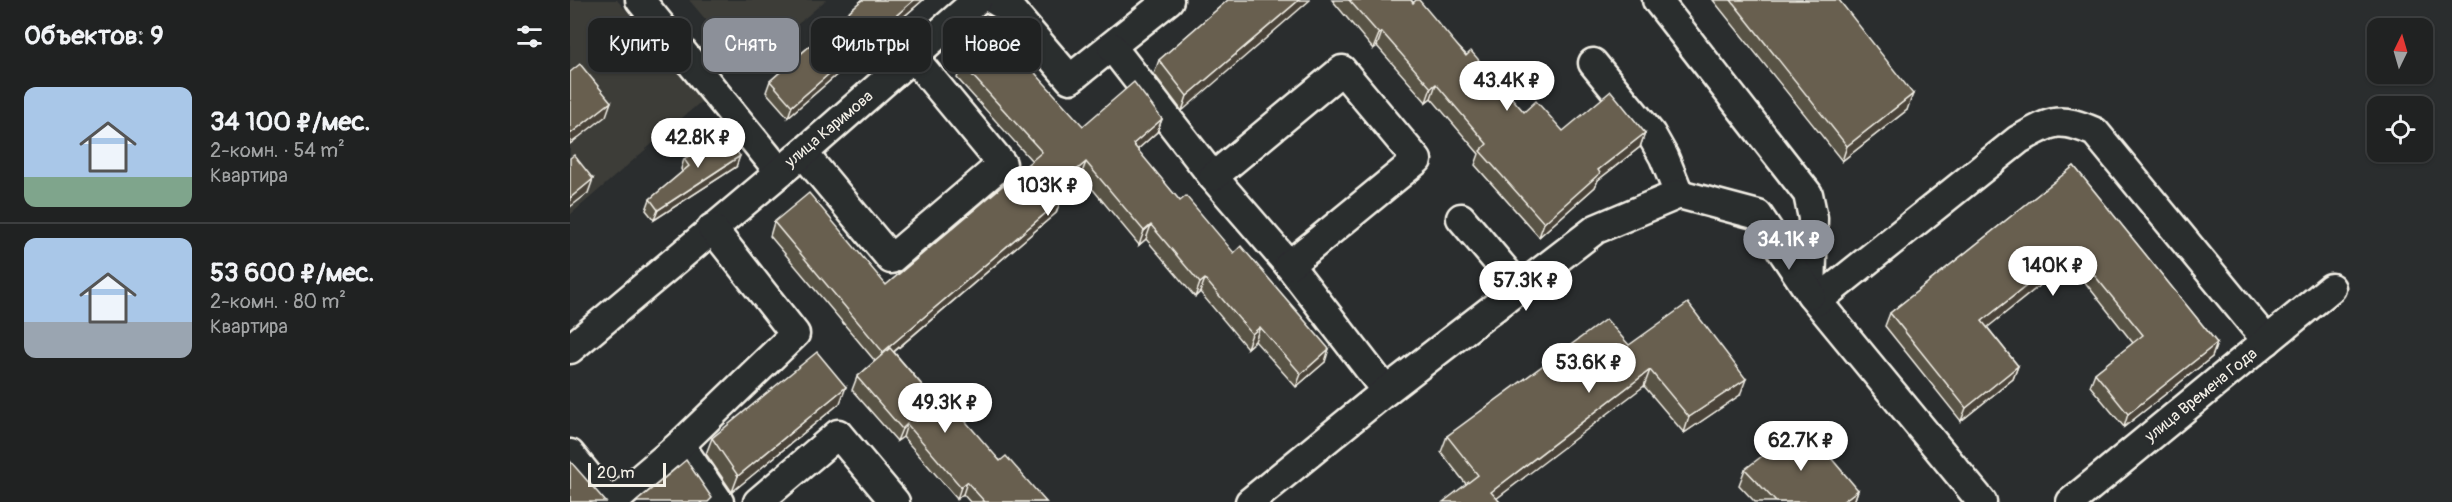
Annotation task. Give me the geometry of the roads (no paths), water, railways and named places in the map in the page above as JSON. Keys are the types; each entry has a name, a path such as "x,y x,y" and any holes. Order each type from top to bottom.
{"street":[{"path":"640,0 779,171"},
{"name":"улица Каримова","path":"931,42 976,0"},
{"path":"994,0 1011,10 1070,79 1168,0"},
{"path":"1657,0 1808,194 1813,218 1814,298"},
{"path":"1112,47 1213,177 1289,265 1386,391"},
{"path":"1593,63 1651,134 1664,157 1679,194"},
{"path":"1213,177 1342,70 1417,160 1289,265"},
{"name":"улица Каримова","path":"570,349 898,72"},
{"path":"803,153 891,259 1002,164 926,72"},
{"path":"1814,298 2018,140 2047,124 2072,122 2095,132 2267,341"},
{"path":"1250,502 1386,391 1596,229 1679,194 1758,215 1814,298 1982,502"},
{"path":"1461,218 1520,288"},
{"path":"570,454 611,502 680,445 795,334 712,228"},
{"name":"улица Времена Года","path":"2071,502 2331,288"},
{"path":"758,502 838,434 896,502"},
{"path":"680,445 719,502"}]}
